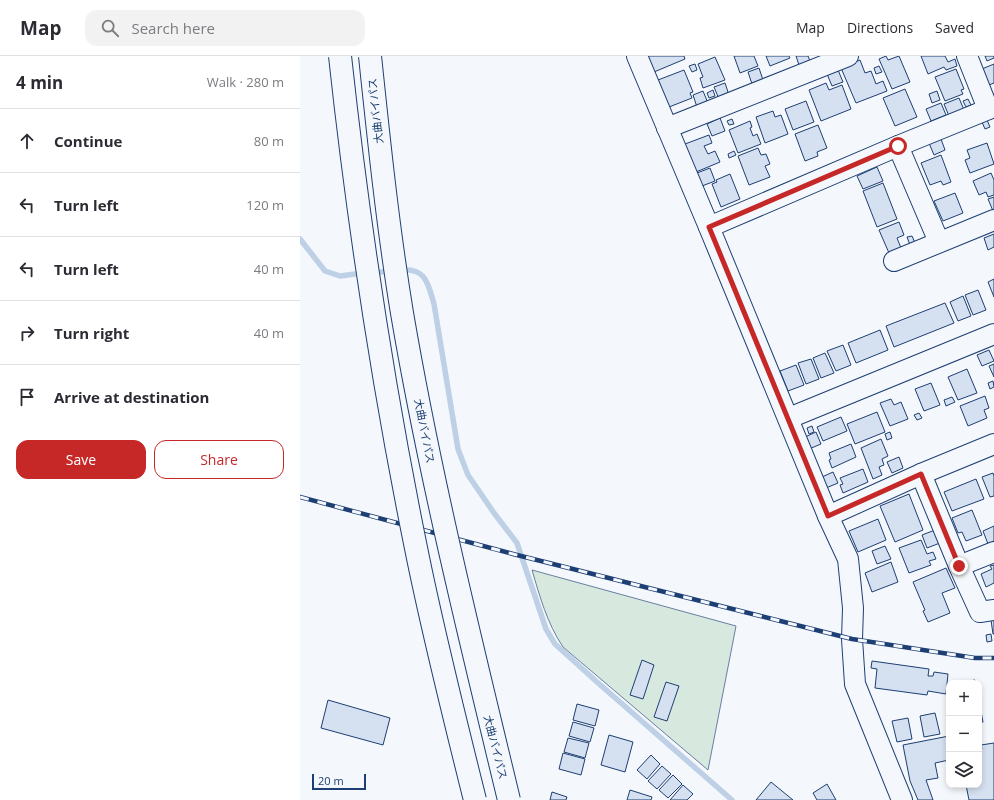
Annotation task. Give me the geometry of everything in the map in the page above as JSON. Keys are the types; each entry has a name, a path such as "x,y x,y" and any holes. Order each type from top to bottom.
{"highway":[{"path":"340,56 362,240 395,435 432,623 475,800"},
{"name":"大曲バイパス","path":"370,56 381,166 402,312 428,450 456,580 509,800"}],"street":[{"path":"637,56 789,418 828,516 848,559 853,608 852,639 855,684 902,800"},
{"path":"667,128 848,56"},
{"path":"709,227 991,108 967,56"},
{"path":"898,146 939,242"},
{"path":"894,261 994,220"},
{"path":"789,418 994,334"},
{"path":"828,516 921,474 994,444"},
{"path":"921,474 959,566 980,612 994,610"},
{"path":"959,566 994,552"}],"shaded area":[{"path":"532,570 736,626 708,770 563,647 548,619"}],"building":[{"path":"648,56 684,56 685,59 654,72"},
{"path":"734,56 754,56 758,66 740,73"},
{"path":"766,56 789,56 790,58 770,66"},
{"path":"796,56 808,56 810,61 799,65"},
{"path":"886,56 888,60 899,56 910,82 892,89 879,59"},
{"path":"921,56 945,56 948,62 955,59 957,66 946,70 944,67 928,74"},
{"path":"985,56 994,56 994,58 987,61"},
{"path":"715,57 725,80 703,88 700,78 703,77 698,64"},
{"path":"860,60 865,73 871,71 876,84 883,81 887,91 856,103 841,68"},
{"path":"695,64 697,70 692,72 689,66"},
{"path":"994,64 994,83 989,85 982,69"},
{"path":"879,66 882,72 876,74 874,68"},
{"path":"759,68 763,80 752,84 748,72"},
{"path":"956,69 964,89 961,90 963,94 945,101 935,77"},
{"path":"684,70 693,92 690,93 692,98 669,107 658,80"},
{"path":"838,70 843,82 832,86 827,74"},
{"path":"725,83 729,95 719,99 714,87"},
{"path":"826,83 829,90 842,85 851,109 821,121 809,90"},
{"path":"905,89 917,117 895,126 883,98"},
{"path":"713,90 715,96 709,98 707,93"},
{"path":"703,91 708,103 697,107 693,95"},
{"path":"937,91 940,100 932,103 929,94"},
{"path":"959,98 964,110 949,116 944,104"},
{"path":"968,99 971,105 966,107 963,101"},
{"path":"806,101 814,122 793,130 785,109"},
{"path":"941,103 946,115 931,121 926,109"},
{"path":"773,111 775,117 781,115 788,134 765,143 756,117"},
{"path":"720,118 725,131 712,136 707,124"},
{"path":"732,119 734,124 729,125 727,121"},
{"path":"987,120 990,127 985,129 982,122"},
{"path":"750,121 752,127 750,128 753,136 757,134 761,144 738,153 729,130"},
{"path":"818,125 827,148 817,152 818,156 805,161 795,134"},
{"path":"709,135 712,143 704,146 708,154 715,151 720,162 696,172 685,144"},
{"path":"941,139 945,150 934,155 929,143"},
{"path":"987,143 994,164 970,173 965,160 970,158 967,150"},
{"path":"758,148 761,155 766,154 770,164 765,166 770,177 749,185 738,156"},
{"path":"734,151 736,155 729,158 728,154"},
{"path":"941,155 951,182 943,185 941,181 930,185 921,163"},
{"path":"877,167 883,181 863,189 857,176"},
{"path":"710,168 715,181 702,186 697,173"},
{"path":"991,173 994,180 994,195 988,197 986,192 979,195 973,181"},
{"path":"730,174 740,199 721,207 712,184 717,182 716,180"},
{"path":"883,183 897,219 877,227 863,191"},
{"path":"955,193 963,213 943,221 934,201"},
{"path":"994,197 994,210 993,211 988,199"},
{"path":"899,222 904,235 897,238 901,248 889,253 879,230"},
{"path":"994,234 994,247 988,250 984,238"},
{"path":"912,236 915,243 910,245 907,237"},
{"path":"994,279 994,297 988,282"},
{"path":"978,290 986,310 973,315 965,295"},
{"path":"963,296 971,316 958,321 950,302"},
{"path":"945,303 954,323 894,347 886,326"},
{"path":"880,330 888,350 856,363 848,343"},
{"path":"843,345 851,365 836,371 827,351"},
{"path":"989,350 994,361 982,366 977,355"},
{"path":"825,353 834,373 821,378 813,358"},
{"path":"811,359 819,379 806,384 798,363"},
{"path":"994,364 994,377 989,366"},
{"path":"796,365 804,385 788,391 780,371"},
{"path":"967,369 977,393 958,400 948,377"},
{"path":"993,381 994,387 990,389 988,383"},
{"path":"931,383 940,405 924,411 915,389"},
{"path":"985,396 989,408 984,410 987,418 968,426 960,406"},
{"path":"952,397 955,402 946,406 944,400"},
{"path":"891,399 894,405 901,402 908,419 890,426 880,403"},
{"path":"877,412 885,432 855,444 847,424"},
{"path":"919,413 922,418 917,420 914,415"},
{"path":"841,417 847,431 823,441 817,427"},
{"path":"812,426 814,432 809,434 807,428"},
{"path":"816,432 821,444 809,449 805,437"},
{"path":"890,432 892,438 887,440 885,434"},
{"path":"881,439 888,456 882,459 884,465 879,467 882,475 873,479 861,448"},
{"path":"851,444 856,457 832,468 829,460 831,459 829,453"},
{"path":"899,457 903,468 892,473 887,462"},
{"path":"863,469 868,482 843,493 840,485 843,484 840,478"},
{"path":"833,472 838,483 826,488 822,477"},
{"path":"993,473 994,496 990,497 982,477"},
{"path":"976,479 984,499 952,511 944,492"},
{"path":"909,494 923,530 895,542 880,506"},
{"path":"972,510 982,535 966,541 962,532 958,533 952,518"},
{"path":"878,519 886,540 858,552 849,531"},
{"path":"994,526 994,541 988,544 983,531"},
{"path":"935,530 940,543 927,548 922,535"},
{"path":"921,540 927,554 933,552 936,559 929,561 931,565 909,573 899,548"},
{"path":"885,546 891,559 877,564 872,551"},
{"path":"891,562 898,582 872,592 865,573"},
{"path":"994,565 994,583 986,587 981,574 992,569 990,566"},
{"path":"946,568 955,588 942,593 950,613 928,622 923,611 925,610 913,582"},
{"path":"991,620 994,620 994,634 993,634"},
{"path":"991,634 992,641 987,642 986,635"},
{"path":"642,660 654,665 643,699 630,695"},
{"path":"872,661 929,669 928,676 933,676 934,672 948,674 947,680 946,680 946,694 928,691 927,695 875,688 877,669 871,668"},
{"path":"666,682 679,686 667,721 654,717"},
{"path":"328,700 390,718 383,745 321,728"},
{"path":"577,704 599,710 595,726 573,720"},
{"path":"935,713 940,734 924,737 920,716"},
{"path":"908,718 912,739 897,742 892,721"},
{"path":"573,722 594,728 590,742 569,736"},
{"path":"609,735 633,742 625,772 601,765"},
{"path":"946,737 946,761 935,763 938,778 926,780 933,800 918,800 910,781 903,745"},
{"path":"568,738 589,743 585,758 564,752"},
{"path":"994,743 994,800 969,800 967,788 982,788 982,745"},
{"path":"563,753 585,759 581,775 559,769"},
{"path":"651,755 660,764 647,779 637,770"},
{"path":"662,766 671,774 657,789 648,781"},
{"path":"673,775 682,784 668,798 659,790"},
{"path":"771,782 793,800 756,800"},
{"path":"827,784 836,800 817,800 813,793"},
{"path":"683,785 693,794 687,800 670,800"},
{"path":"630,790 652,797 651,800 627,800"},
{"path":"552,792 567,797 566,800 550,800"}],"waterway":[{"path":"300,239 325,271 340,276 363,273"},
{"path":"399,270 415,271 420,274 430,289 434,304 458,449 468,475 517,543 546,629 555,644 732,800"},
{"path":"372,273 391,271"}],"railway":[{"path":"300,497 513,554 852,639 975,658 994,658"}],"route":[{"path":"898,146 709,227 789,418 828,516 921,474 959,566"}]}
